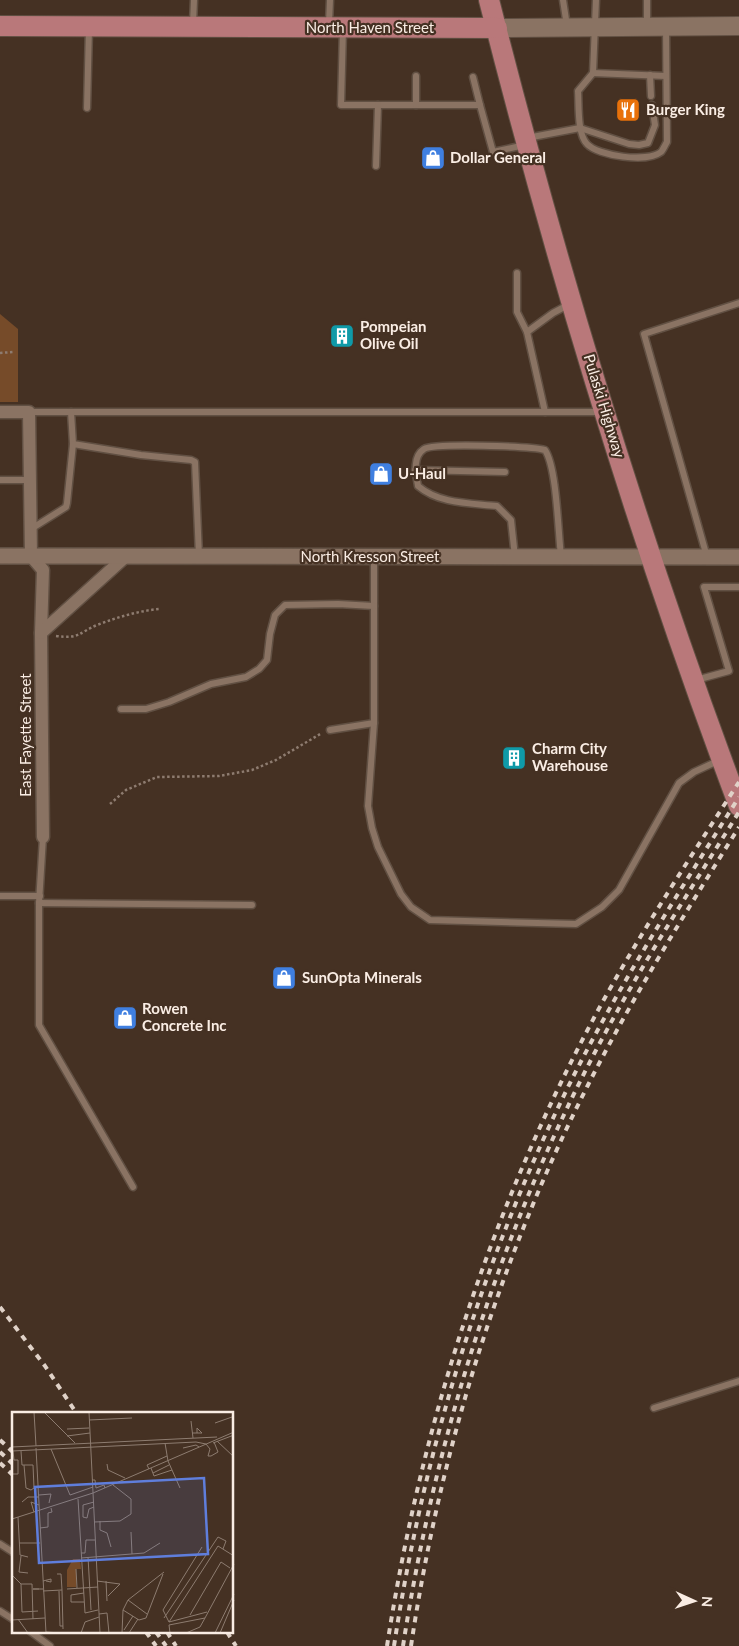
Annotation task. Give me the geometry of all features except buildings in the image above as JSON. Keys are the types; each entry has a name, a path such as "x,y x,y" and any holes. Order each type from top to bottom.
{"main road":[{"name":"Pulaski Highway","path":"489,0 552,241 651,558 739,806"},
{"name":"North Haven Street","path":"0,26 568,28 739,26"}],"street":[{"path":"0,412 29,412"},
{"name":"East Fayette Street","path":"29,412 31,556 43,570 41,633 42,837"},
{"name":"North Kresson Street","path":"0,556 739,557"},
{"path":"41,633 125,557"}],"lane":[{"path":"193,27 194,0"},
{"path":"330,0 336,28 341,105 480,105"},
{"path":"563,0 568,28"},
{"path":"596,0 593,73 578,91 580,128 586,143 597,151 634,157 648,157 661,152 667,142 666,26"},
{"path":"646,26 647,0"},
{"path":"87,108 89,27"},
{"path":"593,73 666,76"},
{"path":"650,75 651,96"},
{"path":"416,76 416,105"},
{"path":"473,77 493,152 526,141 580,128 629,144 639,145 648,143 655,125 652,105"},
{"path":"376,166 378,105"},
{"path":"518,273 517,312 527,332 545,412"},
{"path":"707,557 644,334 739,302"},
{"path":"527,332 553,313 572,304"},
{"path":"29,412 606,412"},
{"path":"31,529 66,507 68,503 73,444 71,412"},
{"path":"73,444 195,462 199,557"},
{"path":"515,558 510,520 497,506 448,500 427,494 418,486 415,470 417,458 424,449 436,447 518,447 545,450 549,456 554,480 561,558"},
{"path":"415,470 505,472"},
{"path":"0,480 30,480"},
{"path":"374,557 374,724 368,806 378,847 400,894 411,907 430,920 576,924 602,906 619,890 679,782 694,772 721,759"},
{"path":"694,681 729,670 704,587 739,587"},
{"path":"121,709 146,709 210,684 246,676 259,669 267,660 270,634 275,615 285,605 338,604 374,606"},
{"path":"330,730 374,724"},
{"path":"42,837 39,1025 133,1187"},
{"path":"0,896 40,900 252,905"},
{"path":"654,1408 739,1381"},
{"path":"0,1544 12,1552"},
{"path":"0,1611 12,1619"},
{"path":"33,1634 50,1646"}],"path":[{"path":"0,353 13,352"},
{"path":"41,633 71,637 80,636 97,625 125,615 159,609"},
{"path":"110,804 126,790 156,777 219,776 252,770 276,760 314,737 330,730"}],"shaded area":[{"path":"0,314 18,329 18,402 0,402"}],"railway":[{"path":"387,1646 402,1562 420,1479 441,1397 466,1316 495,1235 527,1157 563,1079 602,1003 669,891 739,782"},
{"path":"394,1646 422,1499 440,1426 461,1354 485,1283 512,1213 541,1144 573,1077 611,1005 739,797"},
{"path":"403,1646 416,1569 452,1417 474,1342 528,1196 594,1054 628,992 739,812"},
{"path":"411,1646 423,1573 456,1429 477,1358 527,1219 556,1151 605,1052 660,954 739,827"},
{"path":"0,1307 45,1366 76,1412"},
{"path":"0,1440 12,1451"},
{"path":"0,1452 12,1463"},
{"path":"0,1463 12,1474"},
{"path":"147,1634 156,1646"},
{"path":"157,1634 166,1646"},
{"path":"168,1634 176,1646"},
{"path":"228,1634 236,1646"}],"place":[{"name":"Burger King","path":"628,110"},
{"name":"Dollar General","path":"433,158"},
{"name":"Pompeian Olive Oil","path":"342,336"},
{"name":"U-Haul","path":"381,474"},
{"name":"Charm City Warehouse","path":"514,758"},
{"name":"SunOpta Minerals","path":"284,978"},
{"name":"Rowen Concrete Inc","path":"125,1018"}]}
